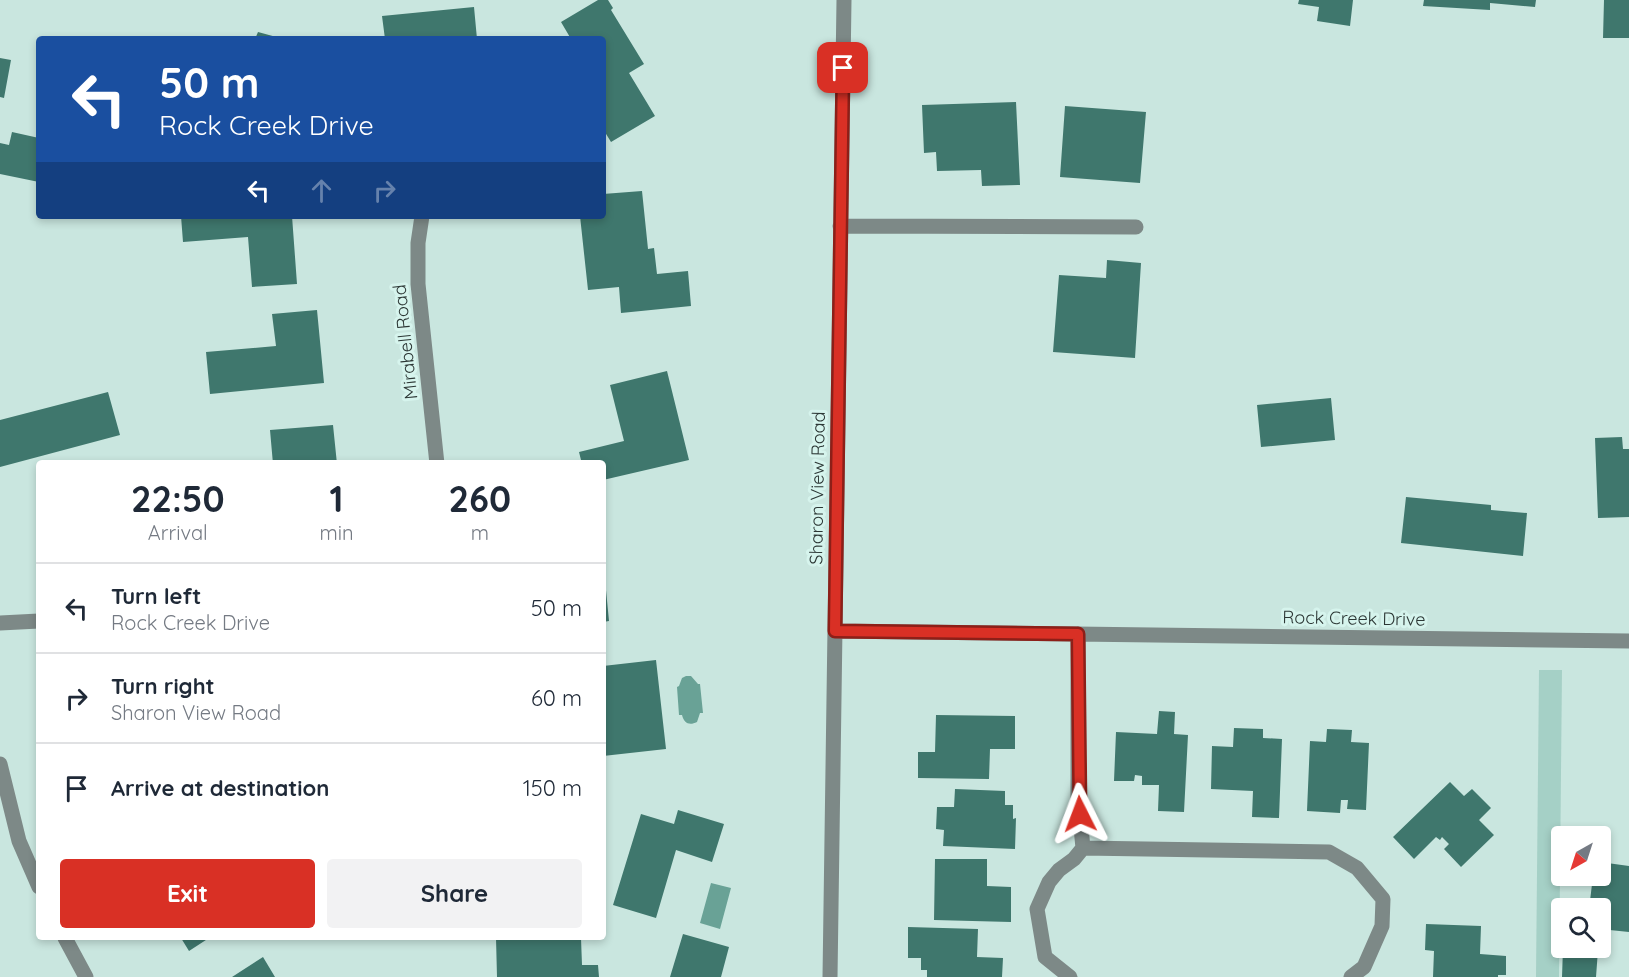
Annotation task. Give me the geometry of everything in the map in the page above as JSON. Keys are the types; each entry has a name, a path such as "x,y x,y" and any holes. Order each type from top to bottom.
{"street":[{"name":"Sharon View Road","path":"830,977 844,0"},
{"name":"Mirabell Road","path":"422,219 418,243 418,284 437,460"},
{"path":"840,226 1136,227"},
{"path":"0,623 36,621"},
{"name":"Rock Creek Drive","path":"835,631 1629,641"},
{"path":"1070,977 1045,957 1037,909 1049,882 1083,848 1078,797 1078,634"},
{"path":"0,764 20,841 36,880"},
{"path":"1083,848 1329,852 1357,868 1383,899 1382,926 1364,967 1352,977"},
{"path":"66,940 86,977"}],"shaded area":[{"path":"1539,670 1562,670 1560,826 1551,826 1551,886 1560,886 1560,898 1551,898 1551,958 1559,958 1559,977 1536,977"},
{"path":"691,676 700,684 703,713 700,713 697,722 692,724 687,723 682,715 679,715 677,687 682,678"},
{"path":"711,883 731,888 720,929 700,923"}],"building":[{"path":"598,0 608,0 613,8 611,10 644,64 629,73 655,116 611,142 606,134 606,36 569,36 561,22"},
{"path":"1299,0 1353,0 1350,26 1317,21 1319,7 1298,4"},
{"path":"1424,0 1536,0 1535,7 1490,3 1490,10 1423,6"},
{"path":"1604,0 1629,0 1629,38 1603,38"},
{"path":"474,7 477,36 385,36 382,16"},
{"path":"258,32 273,36 256,36"},
{"path":"0,58 11,60 4,98 0,97"},
{"path":"1016,102 1020,185 982,186 981,170 937,171 936,152 924,153 922,105"},
{"path":"1065,106 1146,112 1140,183 1060,177"},
{"path":"12,132 36,137 36,181 0,174 0,143 9,145"},
{"path":"642,191 648,249 654,248 657,274 688,271 691,306 621,313 619,287 588,290 580,219 606,219 606,194"},
{"path":"181,219 292,219 297,284 252,287 248,237 183,242"},
{"path":"1107,260 1141,263 1135,358 1053,352 1059,275 1106,278"},
{"path":"317,310 324,383 210,394 206,352 276,346 272,314"},
{"path":"667,371 689,460 606,479 606,460 581,460 579,452 624,441 610,385"},
{"path":"108,392 120,435 0,467 0,420"},
{"path":"1331,398 1335,440 1261,447 1257,405"},
{"path":"333,425 337,460 273,460 270,430"},
{"path":"1622,437 1623,449 1629,449 1629,517 1598,518 1595,438"},
{"path":"1406,497 1491,505 1491,510 1527,513 1523,556 1401,543"},
{"path":"606,590 609,621 606,622"},
{"path":"656,660 666,749 606,756 606,666"},
{"path":"1159,711 1175,712 1174,734 1188,735 1184,812 1158,811 1159,785 1142,785 1142,776 1135,775 1134,781 1114,781 1116,732 1157,734"},
{"path":"936,715 1015,716 1015,749 990,749 989,779 918,778 918,752 935,752"},
{"path":"1234,728 1263,729 1263,738 1282,739 1279,818 1252,817 1253,791 1211,789 1212,746 1233,747"},
{"path":"1327,729 1352,730 1351,742 1369,743 1366,810 1347,809 1348,800 1341,800 1340,813 1307,811 1310,741 1326,742"},
{"path":"1450,782 1464,796 1472,789 1491,808 1479,820 1494,835 1461,867 1444,849 1449,844 1442,837 1440,840 1436,837 1414,859 1393,837"},
{"path":"955,789 1005,791 1005,805 1013,805 1013,819 1016,818 1015,849 943,846 944,830 936,829 937,807 954,807"},
{"path":"678,810 724,824 712,862 676,850 656,918 613,905 641,814 674,824"},
{"path":"935,859 987,859 987,886 1011,887 1011,922 934,920"},
{"path":"1611,864 1629,866 1629,932 1611,930 1611,898 1590,898 1592,886 1611,886"},
{"path":"1426,924 1481,926 1480,954 1506,956 1506,975 1433,977 1434,951 1425,950"},
{"path":"908,927 978,929 977,957 1003,958 1002,977 927,977 927,970 921,970 921,958 908,958"},
{"path":"683,934 729,947 721,977 670,977"},
{"path":"182,940 206,940 189,951"},
{"path":"496,940 581,940 582,965 598,965 599,977 497,977"},
{"path":"263,957 275,977 232,977"},
{"path":"1563,958 1597,958 1596,977 1562,977"}],"route":[{"path":"843,68 835,631 1078,634 1078,797 1080,814"}]}
